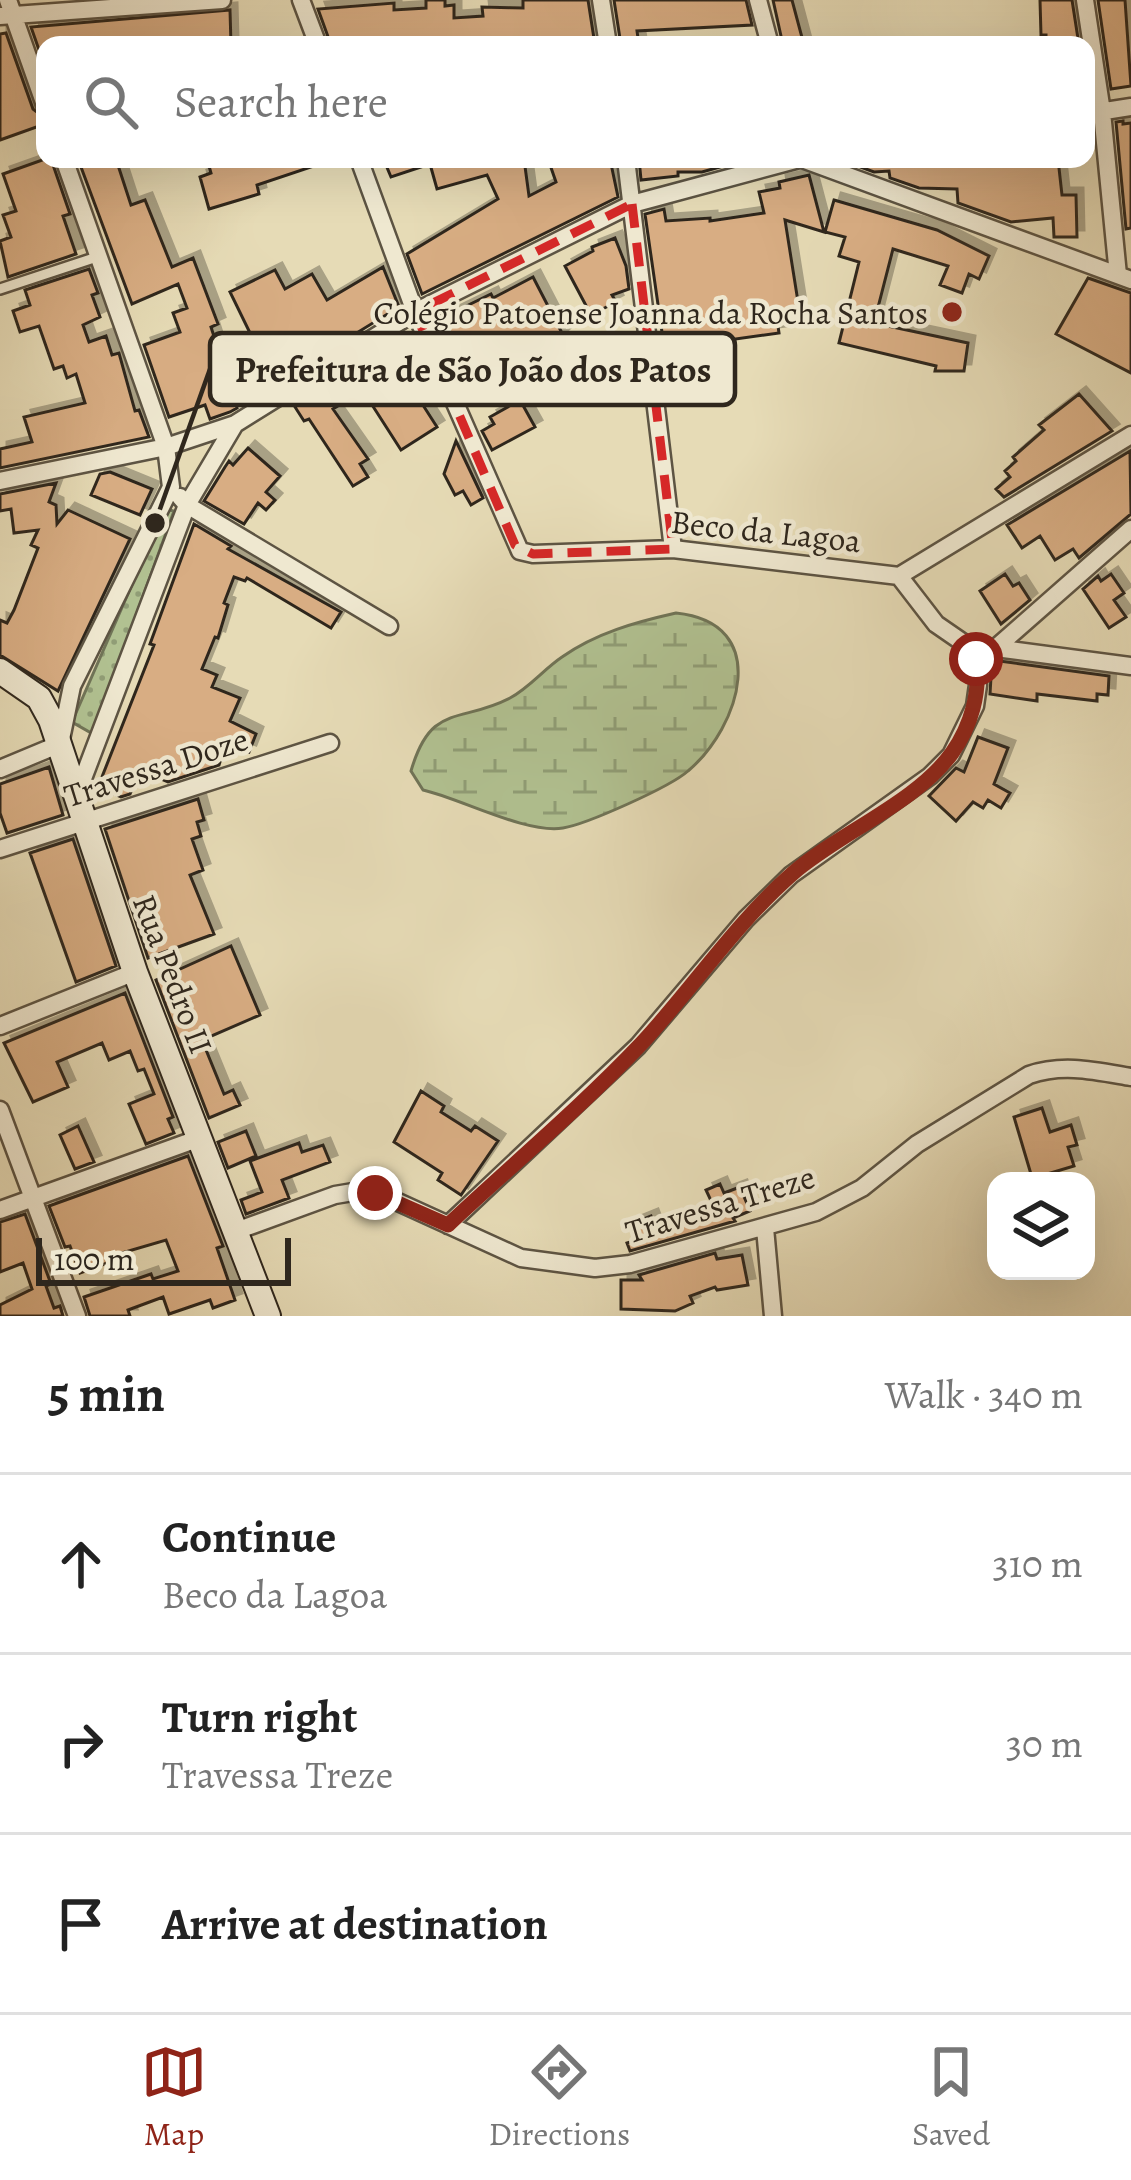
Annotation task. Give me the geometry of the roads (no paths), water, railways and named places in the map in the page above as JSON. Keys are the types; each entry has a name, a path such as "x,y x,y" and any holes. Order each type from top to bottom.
{"street":[{"path":"36,82 7,10 222,0"},
{"path":"301,0 315,36"},
{"path":"601,0 607,36"},
{"path":"758,0 768,36"},
{"path":"1085,0 1088,36"},
{"path":"1095,113 1131,107"},
{"path":"1095,118 1124,277"},
{"path":"0,770 59,744 72,686 171,488 166,447 67,168"},
{"path":"362,168 416,312"},
{"path":"627,168 673,549"},
{"path":"0,481 166,447 236,424 416,312 632,204 766,168"},
{"path":"825,168 1124,277"},
{"name":"Beco da Lagoa","path":"416,312 520,551 673,549 899,576 936,624 965,644"},
{"path":"78,810 187,505 236,424"},
{"path":"899,576 1131,435"},
{"path":"171,488 187,505 389,626"},
{"path":"998,646 1131,529"},
{"path":"965,644 1131,665"},
{"path":"448,1225 638,1046 791,875 931,776 951,754 967,726 978,685 976,659 965,644"},
{"name":"Rua Pedro II","path":"0,671 39,698 59,744 135,972 268,1316"},
{"name":"Travessa Doze","path":"0,849 78,810 330,742"},
{"path":"0,1026 135,972"},
{"name":"Travessa Treze","path":"236,1231 335,1195 359,1191 386,1197 520,1258 595,1268 665,1257 816,1212 862,1188 917,1144 1029,1075 1048,1068 1071,1068 1131,1077"},
{"path":"0,1110 77,1316"},
{"path":"0,1210 200,1138"},
{"path":"765,1228 772,1316"}],"lane":[{"path":"0,289 98,256"}],"place":[{"name":"Colégio Patoense Joanna da Rocha Santos","path":"952,312"},
{"name":"Prefeitura de São João dos Patos","path":"155,523"}]}
